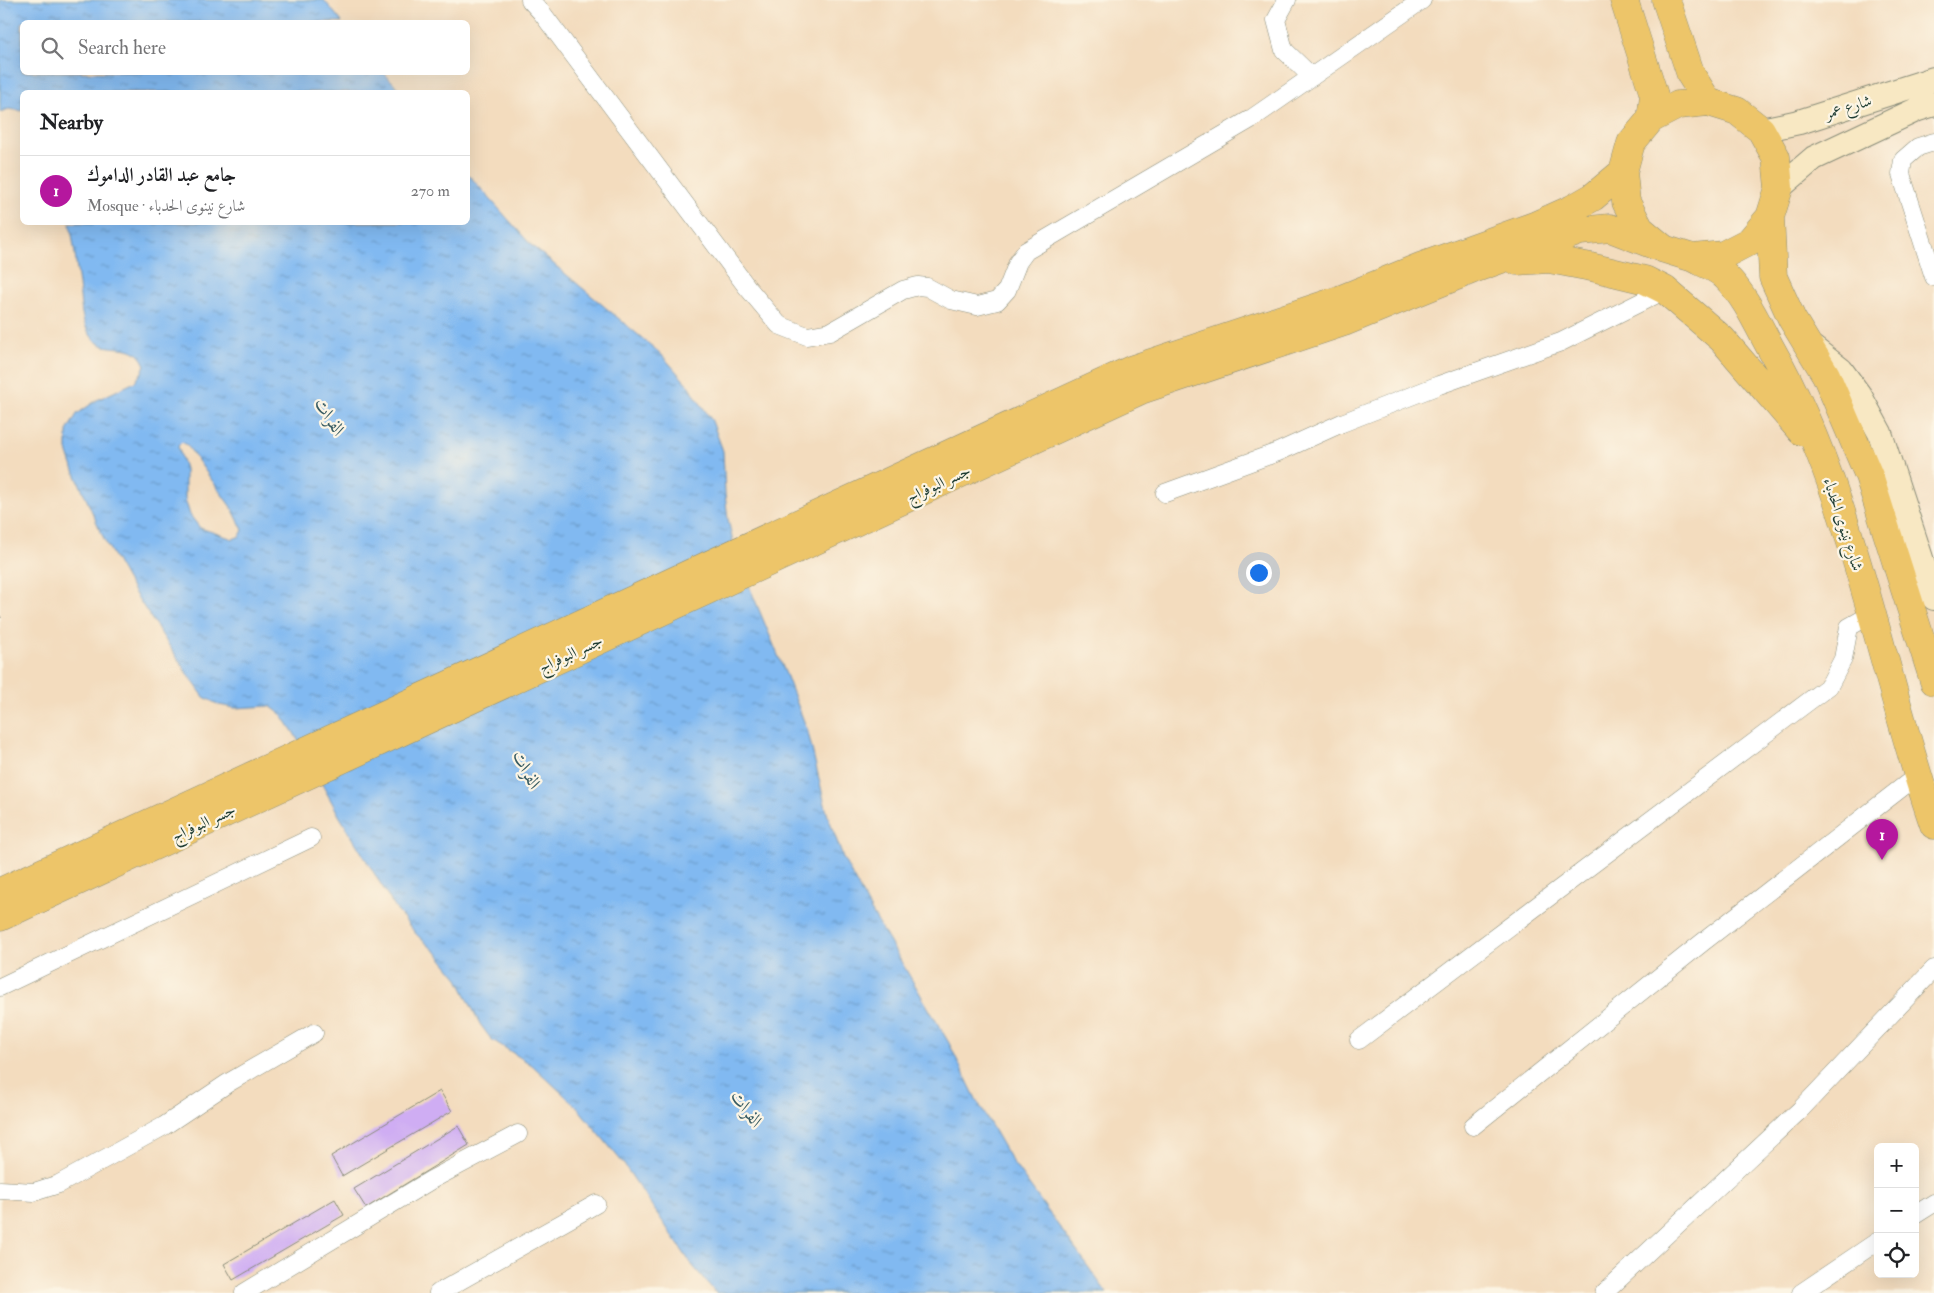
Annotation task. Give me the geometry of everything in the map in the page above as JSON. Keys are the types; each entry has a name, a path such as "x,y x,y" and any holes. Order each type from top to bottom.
{"main road":[{"path":"1624,0 1654,95 1651,119"},
{"path":"1666,0 1691,75 1708,102"},
{"name":"شارع عمر","path":"1761,130 1799,122 1934,79"},
{"path":"1664,249 1640,230 1626,202 1622,172 1631,143 1651,119 1678,104 1708,102 1737,111 1761,130 1776,157 1779,188 1770,217 1773,277 1792,319 1826,375 1869,476 1934,681"},
{"name":"شارع عمر","path":"1779,188 1814,158 1934,104"},
{"path":"1137,379 1420,267 1534,226 1572,209 1593,197 1622,172"},
{"path":"1137,379 1344,322 1493,262 1580,231 1610,228 1693,258 1723,255 1750,241 1770,217"},
{"name":"شارع نينوى الحدباء","path":"1693,258 1724,274 1740,292 1785,372 1823,456 1934,825"},
{"path":"1493,262 1549,259 1645,280 1665,290 1722,340 1823,456"},
{"path":"1807,344 1841,370 1860,396 1880,433 1928,554 1934,598"},
{"name":"جسر البوفراج","path":"0,917 29,891 1137,379"},
{"name":"جسر البوفراج","path":"0,892 29,891"}],"street":[{"path":"530,0 542,13 746,287 779,325 807,336 830,332 903,290 918,286 927,287 951,300 977,306 997,301 1008,290 1018,262 1026,251 1251,119 1422,0"},
{"path":"1287,0 1276,20 1284,50 1312,77"},
{"path":"1934,142 1918,147 1903,160 1901,174 1934,277"},
{"path":"1165,493 1278,452 1360,416 1561,342 1665,290"},
{"path":"1359,1040 1829,686 1843,659 1849,627 1872,614"},
{"path":"1473,1126 1703,942 1918,775"},
{"path":"0,987 311,838"},
{"path":"1604,1293 1800,1110 1934,969"},
{"path":"0,1190 34,1192 59,1184 164,1126 228,1083 314,1033"},
{"path":"244,1293 431,1180 518,1134"},
{"path":"1919,1212 1934,1203"},
{"path":"438,1293 596,1204"},
{"path":"1801,1293 1874,1244"}],"water":[{"path":"0,0 324,0 340,20 20,20 20,75 386,75 400,90 20,90 20,111 9,109 0,112"},
{"name":"الفرات","path":"470,176 531,245 661,354 688,385 712,421 723,451 725,494 735,552 808,732 827,813 843,858 869,907 949,1043 976,1099 1011,1160 1107,1293 716,1293 692,1265 623,1163 577,1107 532,1065 491,1039 480,1024 457,977 438,954 417,935 396,909 340,817 294,733 282,715 270,706 235,708 219,705 204,697 134,592 105,541 74,471 67,450 67,431 77,414 97,400 135,382 145,365 140,356 134,351 104,346 97,342 87,330 82,311 70,225 470,225","holes":["182,442 187,445 233,510 243,530 240,536 233,539 200,528 190,515 185,499 185,469 178,446"]}],"building":[{"path":"440,1091 452,1111 342,1176 331,1156"},
{"path":"458,1126 469,1145 366,1208 354,1189"},
{"path":"335,1199 344,1215 233,1280 224,1264"}],"place":[{"name":"جامع عبد القادر الداموك","path":"1882,860"}]}
